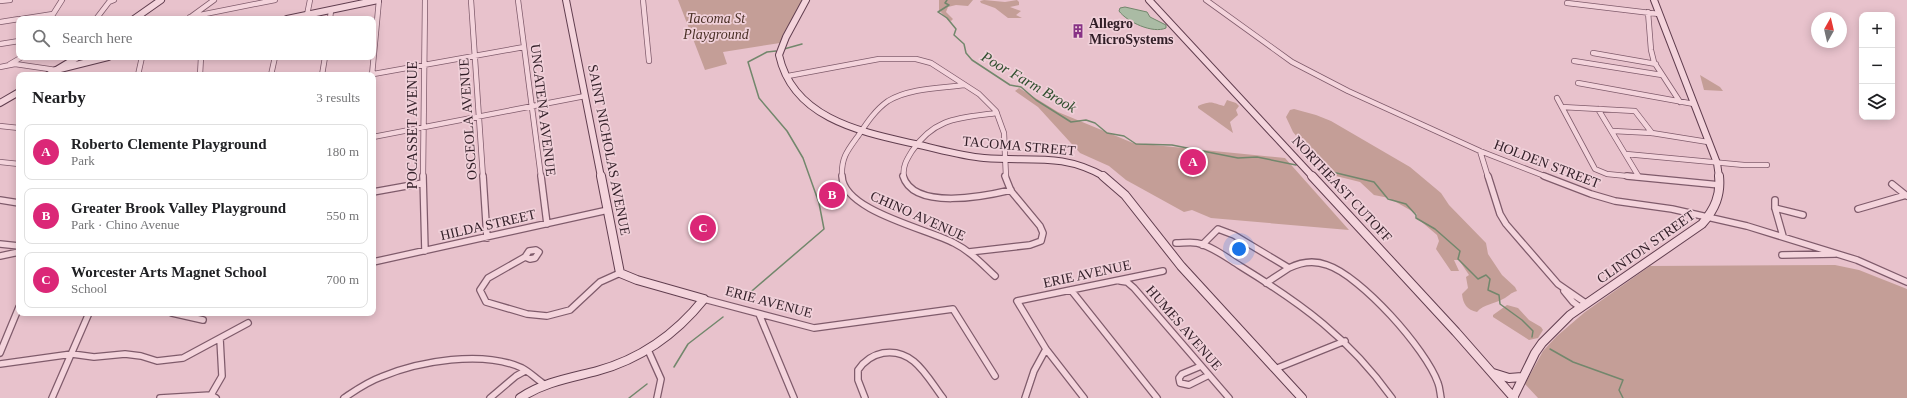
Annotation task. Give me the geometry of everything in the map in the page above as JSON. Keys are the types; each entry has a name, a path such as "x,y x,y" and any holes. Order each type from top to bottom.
{"street":[{"path":"0,1 10,0"},
{"path":"40,16 53,14 62,0"},
{"path":"98,16 109,1 114,0"},
{"path":"138,16 161,0"},
{"path":"192,16 214,0"},
{"path":"199,16 275,0"},
{"path":"307,15 310,0"},
{"path":"302,16 331,10 356,2 378,0 376,21"},
{"name":"POCASSET AVENUE","path":"425,0 423,182 425,251"},
{"name":"OSCEOLA AVENUE","path":"471,0 487,238"},
{"name":"UNCATENA AVENUE","path":"518,0 547,224"},
{"name":"SAINT NICHOLAS AVENUE","path":"566,0 620,273"},
{"path":"643,0 649,61"},
{"name":"TACOMA STREET","path":"806,0 780,51 779,57 788,76 801,97 817,111 839,123 861,131 969,157 1068,161 1092,169 1112,182 1134,204 1163,245 1302,398"},
{"name":"NORTHEAST CUTOFF","path":"1150,0 1493,373 1513,398"},
{"name":"HOLDEN STREET","path":"1206,0 1292,62 1348,91 1480,151 1604,199 1664,208 1708,217 1783,236 1872,265 1907,282"},
{"name":"CLINTON STREET","path":"1513,398 1522,377 1542,343 1570,315 1680,241 1706,221 1716,206 1720,185 1716,161 1654,0"},
{"path":"1567,2 1659,14"},
{"path":"330,16 331,10"},
{"path":"1648,12 1651,50 1662,75 1680,102"},
{"path":"0,22 16,20"},
{"path":"0,44 16,41"},
{"path":"376,74 524,47"},
{"path":"1593,53 1656,64"},
{"path":"788,76 875,59 898,57 918,59 932,63 986,99 998,113 1004,128 1005,176 1011,190 1044,233 1042,239 1030,245 969,252"},
{"path":"7,66 17,60"},
{"path":"53,72 73,60"},
{"path":"0,68 15,64 56,70 96,60"},
{"path":"138,72 141,60"},
{"path":"200,72 201,60"},
{"path":"272,72 274,60"},
{"path":"322,72 324,60"},
{"path":"371,72 372,60"},
{"path":"1574,60 1662,75"},
{"path":"1578,83 1604,89 1694,104"},
{"name":"CHINO AVENUE","path":"966,85 894,98 884,105 861,131 847,151 841,164 844,185 852,196 873,211 946,239 969,252 995,276"},
{"path":"0,103 16,95"},
{"path":"376,136 585,96"},
{"path":"1557,98 1594,168 1603,174 1720,185"},
{"path":"1562,107 1635,111 1652,133"},
{"path":"1598,109 1613,131 1639,177"},
{"path":"998,113 940,124 926,133 905,163 903,174 909,184 922,193 937,197 962,198 1011,190"},
{"path":"0,126 16,128"},
{"path":"1613,131 1652,133 1708,142"},
{"path":"1480,151 1500,214 1504,221 1573,302 1584,306"},
{"path":"1626,154 1716,161 1744,165 1767,165"},
{"path":"0,162 16,164"},
{"path":"376,191 423,182"},
{"path":"1892,184 1906,196"},
{"path":"1858,209 1906,196"},
{"path":"0,200 16,202"},
{"path":"1775,200 1775,208 1783,236"},
{"path":"1775,208 1803,215"},
{"name":"HILDA STREET","path":"376,261 608,210"},
{"path":"1202,245 1218,229 1234,235 1289,268"},
{"path":"1176,243 1187,242 1202,245 1266,282 1302,305 1345,341 1392,398"},
{"path":"1,245 16,246"},
{"path":"0,256 16,253"},
{"path":"1782,255 1839,254"},
{"path":"525,257 488,278 480,290 486,302 527,314 547,316 570,310 600,282 620,273"},
{"path":"1266,282 1299,263 1320,263 1332,266 1346,275 1405,332 1432,370 1439,385 1441,398"},
{"name":"ERIE AVENUE","path":"1046,349 1017,301 1163,271"},
{"name":"ERIE AVENUE","path":"620,273 704,299 803,326 818,328 953,309 995,376"},
{"name":"HUMES AVENUE","path":"1117,281 1130,283 1228,398"},
{"path":"1071,290 1157,398"},
{"path":"520,398 544,384 614,366 648,350 679,328 692,315 704,299"},
{"path":"0,353 16,314"},
{"path":"759,314 794,398"},
{"path":"52,398 88,316"},
{"path":"185,316 203,320"},
{"path":"0,364 72,354 94,357 125,354 141,356 157,361 183,358 248,323"},
{"path":"160,398 214,396 222,376 220,339"},
{"path":"1275,369 1345,341"},
{"path":"1025,398 1034,371 1046,349 1084,398"},
{"path":"648,350 660,379 657,398"},
{"path":"865,398 858,380 858,370 863,364 876,355 890,352 908,355 943,398"},
{"path":"344,398 365,383 380,376 398,370 457,360 486,361 508,364 525,371 544,384"},
{"path":"1201,366 1182,374 1179,378 1180,383 1189,385 1209,375"},
{"path":"490,398 516,376 525,371"},
{"path":"1493,373 1510,378 1522,377"}],"green space":[{"name":"Tacoma St Playground","path":"678,0 802,0 780,43 723,52 727,64 705,70"},
{"path":"939,0 973,0 968,6 956,5 948,7 946,12 953,19 951,21 948,20 939,10"},
{"path":"1017,0 1019,5 1010,7 1021,11 1016,15 1022,18 1008,18 995,8 981,3 980,1 1005,2"},
{"path":"1700,75 1720,87 1723,91 1704,90"},
{"path":"1019,88 1058,112 1133,143 1285,158 1349,230 1211,218 1192,210 1184,212 1126,180 1109,166 1080,153 1038,107 1015,91"},
{"path":"1227,100 1236,103 1239,106 1236,110 1238,115 1230,122 1233,133 1198,108 1198,106 1207,103 1214,103 1224,106"},
{"path":"1294,109 1331,121 1410,167 1441,193 1449,205 1486,243 1488,254 1502,275 1515,287 1517,291 1500,301 1483,307 1477,312 1468,308 1463,301 1462,294 1468,288 1466,277 1469,275 1459,260 1454,260 1459,271 1451,271 1436,249 1439,241 1437,235 1417,218 1417,214 1389,198 1374,195 1360,182 1332,175 1313,156 1293,132 1286,117 1290,110"},
{"path":"1835,265 1859,270 1907,289 1907,398 1538,398 1525,384 1543,351 1557,336 1585,312 1650,266"},
{"path":"1507,305 1518,308 1529,320 1541,327 1543,330 1538,338 1529,340 1493,317 1493,315"}],"shaded area":[{"path":"1125,7 1147,12 1150,17 1166,25 1166,28 1154,29 1134,23 1119,11 1120,8"}],"waterway":[{"name":"Poor Farm Brook","path":"947,0 945,3 949,5 938,12 947,18 956,29 954,35 964,44 966,53 972,60 1010,85 1021,87 1036,100 1071,122 1086,120 1095,123 1107,133 1124,136 1136,144 1172,145 1238,158 1257,157 1296,165"},
{"path":"784,49 802,44"},
{"path":"746,296 824,229 819,203 803,158 787,131 759,98 748,62 767,52 776,51"},
{"name":"Poor Farm Brook","path":"1324,170 1374,182 1388,199 1406,204 1416,215 1416,218 1435,229 1460,251 1458,259 1478,279 1486,275 1490,279 1488,290 1499,295 1500,304 1522,320 1533,331 1532,337"},
{"path":"674,367 688,344 723,317"},
{"name":"Poor Farm Brook","path":"1550,349 1573,362 1623,380 1619,390 1623,398"},
{"path":"629,398 647,384"}],"place":[{"name":"Allegro MicroSystems","path":"1078,31"},
{"name":"Roberto Clemente Playground","path":"1193,162"},
{"name":"Greater Brook Valley Playground","path":"832,195"},
{"name":"Worcester Arts Magnet School","path":"703,228"}]}
